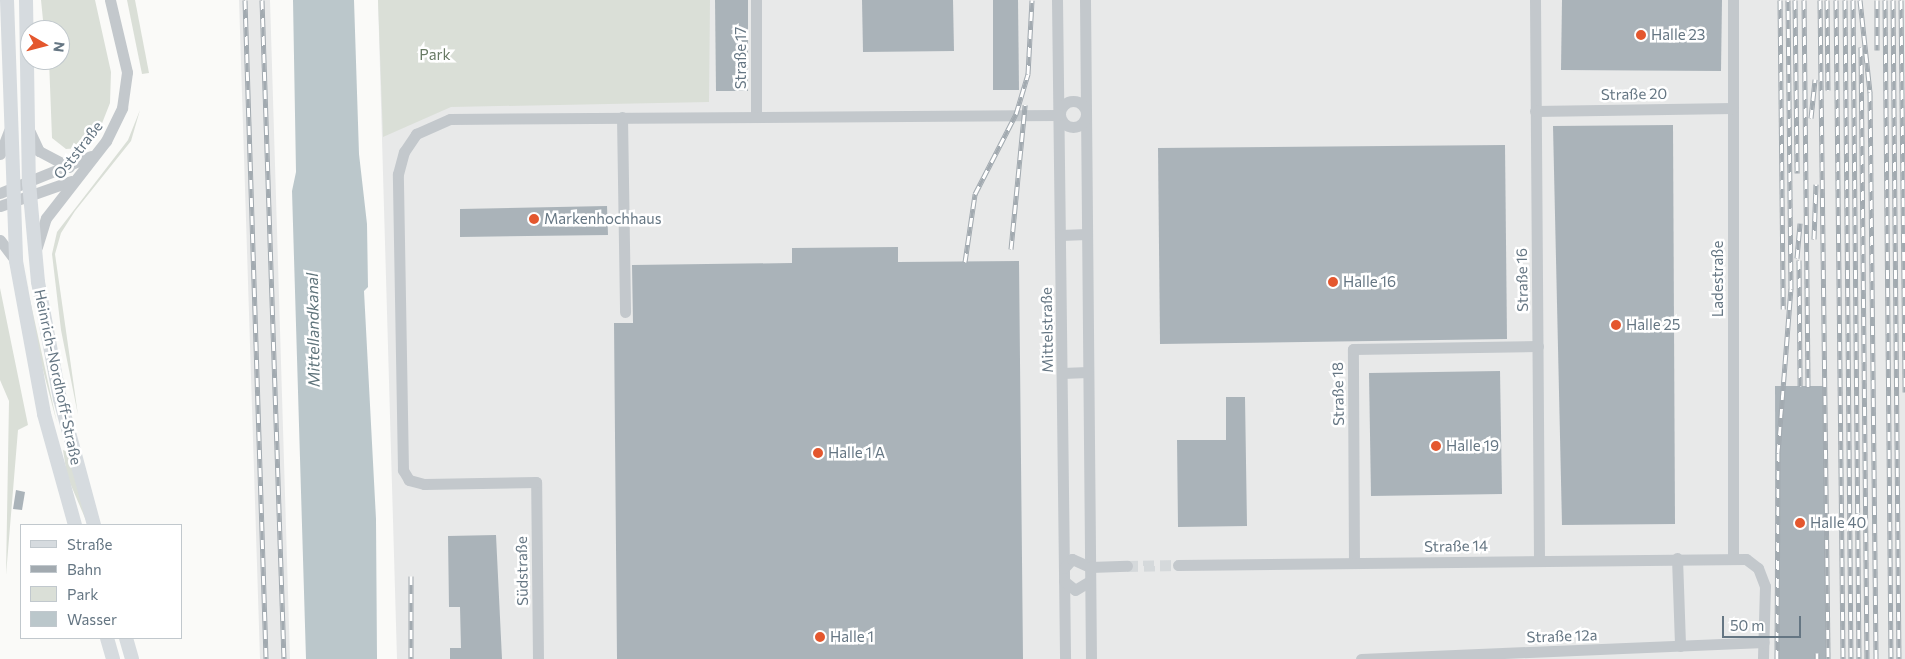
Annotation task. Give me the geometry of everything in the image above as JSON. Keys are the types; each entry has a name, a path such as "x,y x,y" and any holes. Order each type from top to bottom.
{"main road":[{"name":"Heinrich-Nordhoff-Straße","path":"7,0 9,131 5,198 44,414 75,524"},
{"name":"Heinrich-Nordhoff-Straße","path":"26,0 29,190 35,254 58,390 94,524"},
{"path":"107,639 113,659"},
{"path":"126,639 132,659"}],"street":[{"name":"Oststraße","path":"35,254 46,218 97,153 116,124 126,94 127,72 110,0"},
{"name":"Straße 17","path":"756,0 756,116"},
{"name":"Mittelstraße","path":"1057,0 1060,115 1065,659"},
{"path":"1085,0 1091,659"},
{"name":"Straße 16","path":"1535,0 1539,560"},
{"name":"Ladestraße","path":"1733,0 1734,557"},
{"path":"1073,100 1086,112 1083,123 1073,127 1063,123 1060,115 1064,104 1073,100"},
{"name":"Straße 20","path":"1536,111 1733,108"},
{"path":"625,312 622,118 1060,115"},
{"name":"Südstraße","path":"538,659 536,482 424,484 409,480 402,470 398,174 404,152 416,134 432,123 450,119 622,118"},
{"name":"Heinrich-Nordhoff-Straße","path":"27,124 39,151 69,167"},
{"path":"0,154 9,131"},
{"path":"29,190 97,153"},
{"path":"5,198 29,190 74,180"},
{"path":"1061,235 1087,234"},
{"name":"Heinrich-Nordhoff-Straße","path":"0,240 16,260"},
{"name":"Straße 18","path":"1354,563 1353,349 1538,346"},
{"path":"1062,373 1088,372"},
{"path":"1734,557 1746,559 1761,577 1763,659"},
{"name":"Straße 14","path":"1178,566 1734,557"},
{"path":"1678,558 1680,646"},
{"path":"1064,568 1072,559 1090,567 1127,566"},
{"path":"1064,581 1075,590 1090,581"},
{"name":"Straße 12a","path":"1361,659 1764,642"}],"shaded area":[{"path":"239,0 270,0 290,659 260,659"},
{"path":"378,0 1905,0 1905,659 397,659"}],"green space":[{"path":"41,0 95,0 111,72 110,103 99,131 79,148 66,149 52,138 49,70 70,70 70,20 43,20"},
{"path":"127,0 135,0 149,73 142,74"},
{"name":"Park","path":"378,0 710,0 709,102 451,107 383,137"},
{"path":"140,110 131,141 75,211 61,233 55,254 78,415 61,330 52,254 57,232 128,140"},
{"path":"0,288 28,425 18,430 6,575 9,401 0,380"},
{"path":"29,296 57,423 34,336"},
{"path":"63,450 68,452 88,524 88,524 67,476"}],"water":[{"name":"Mittellandkanal","path":"293,0 354,0 359,154 367,224 368,287 364,291 376,519 377,659 306,659 292,191 296,172"}],"building":[{"path":"715,0 748,0 748,91 716,91"},
{"path":"862,0 953,0 954,51 863,52"},
{"path":"993,0 1018,0 1019,90 993,90"},
{"name":"Halle 23","path":"1562,0 1722,0 1721,71 1561,70"},
{"name":"Halle 25","path":"1673,125 1675,524 1562,525 1553,126"},
{"name":"Halle 16","path":"1505,145 1507,339 1160,344 1158,148"},
{"name":"Markenhochhaus","path":"607,206 608,235 460,237 460,209"},
{"name":"Halle 1 A","path":"898,247 898,262 1019,261 1023,659 617,659 614,323 633,323 632,265 792,263 792,248"},
{"name":"Halle 19","path":"1500,371 1502,494 1371,496 1369,373"},
{"name":"Halle 40","path":"1775,386 1824,386 1826,659 1776,659"},
{"path":"1226,397 1245,397 1247,526 1178,527 1177,440 1226,440"},
{"path":"16,490 25,492 22,510 13,509"},
{"path":"496,535 502,659 450,659 450,648 461,648 460,607 449,607 448,536"}],"tunnel":[{"path":"1127,566 1178,565"}],"railway":[{"path":"245,0 266,659"},
{"path":"262,0 284,659"},
{"path":"965,262 975,194 1016,114 1028,74 1032,0"},
{"path":"1780,0 1783,309"},
{"path":"1777,659 1778,453 1791,289 1788,0"},
{"path":"1795,0 1797,173"},
{"path":"1804,0 1808,387"},
{"path":"1820,0 1828,659"},
{"path":"1827,0 1828,90"},
{"path":"1836,0 1843,659"},
{"path":"1845,0 1851,659"},
{"path":"1853,0 1859,659"},
{"path":"1860,0 1870,92 1876,659"},
{"path":"1877,0 1877,50"},
{"path":"1885,0 1891,659"},
{"path":"1893,0 1899,659"},
{"path":"1901,0 1905,392"},
{"path":"1861,47 1867,659"},
{"path":"1811,118 1815,79"},
{"path":"1011,249 1025,105"},
{"path":"1814,239 1816,184"},
{"path":"1797,258 1800,223"},
{"path":"1799,260 1800,386"},
{"path":"411,576 411,659"},
{"path":"1817,653 1817,659"}],"place":[{"name":"Halle 23","path":"1641,35"},
{"name":"Markenhochhaus","path":"534,219"},
{"name":"Halle 16","path":"1333,282"},
{"name":"Halle 25","path":"1616,325"},
{"name":"Halle 19","path":"1436,446"},
{"name":"Halle 1 A","path":"818,453"},
{"name":"Halle 40","path":"1800,523"},
{"name":"Halle 1","path":"820,637"}]}
